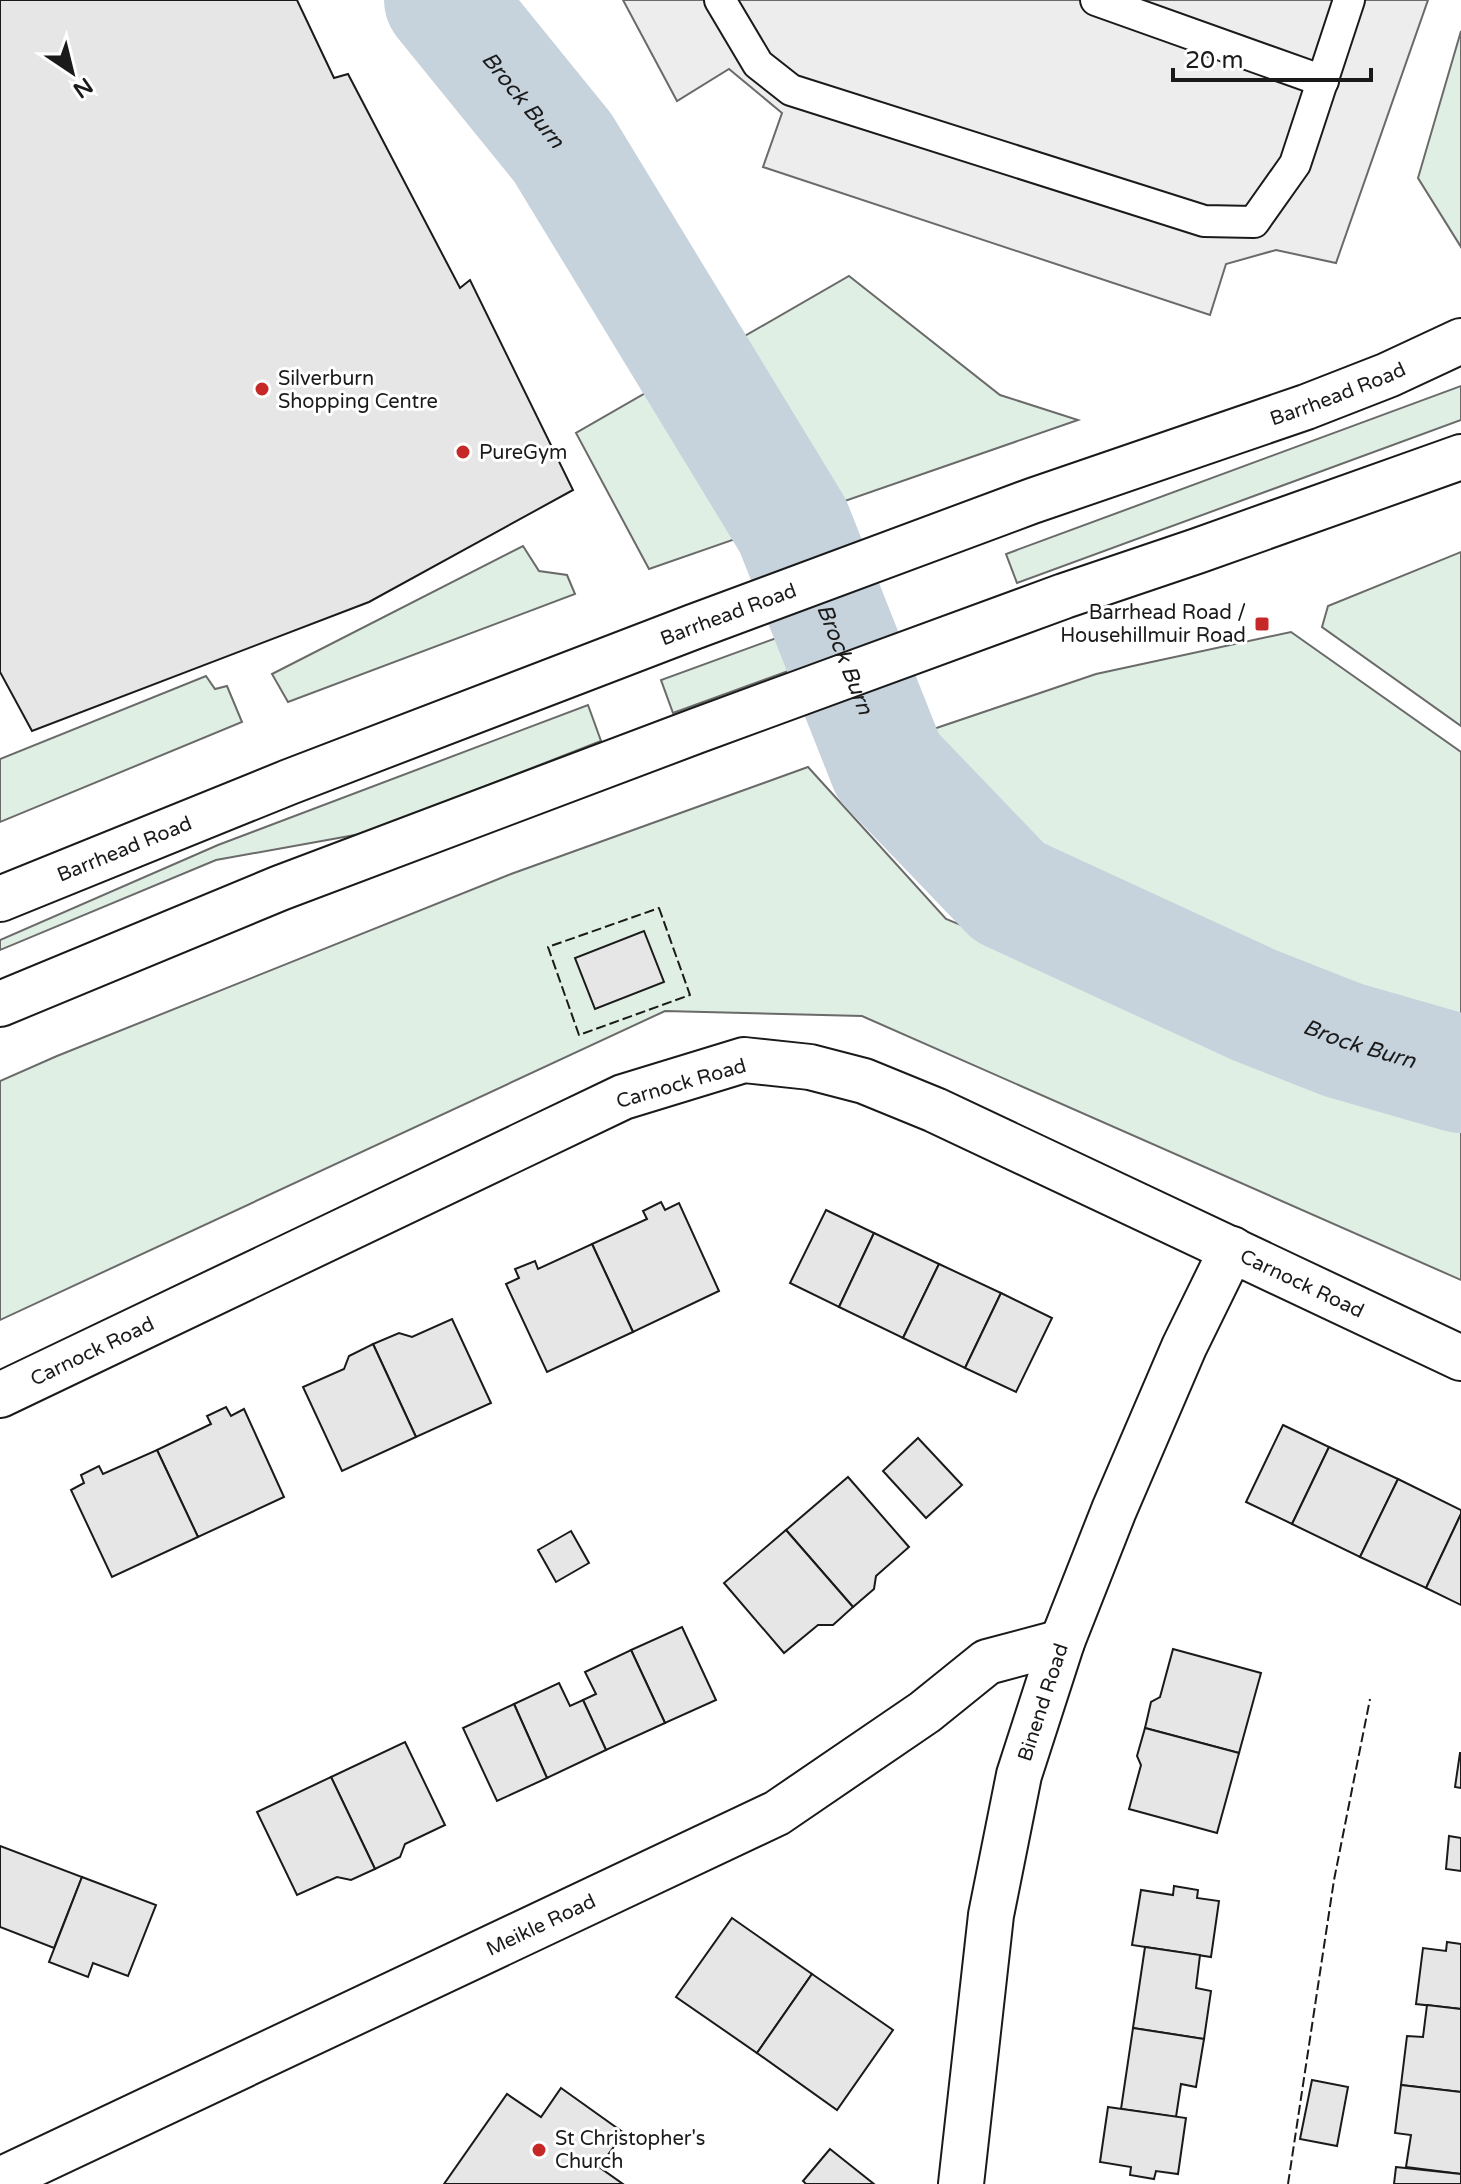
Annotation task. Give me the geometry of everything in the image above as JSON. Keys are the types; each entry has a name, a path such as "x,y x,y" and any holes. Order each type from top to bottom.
{"street":[{"name":"Barrhead Road","path":"0,899 289,782 693,627 1032,501 1306,407 1388,375 1461,341"},
{"path":"0,1004 280,888 719,723 1064,596 1461,457"},
{"name":"Carnock Road","path":"0,1395 623,1097 744,1060 810,1067 864,1081 935,1110 1461,1358"},
{"name":"Binend Road","path":"961,2184 991,1915 1019,1775 1062,1642 1114,1510 1178,1360 1232,1249"},
{"name":"Meikle Road","path":"0,2180 777,1813 925,1712 987,1662 1062,1642"}],"lane":[{"path":"720,0 758,64 791,90 1204,221 1254,222 1295,164 1349,0"},
{"path":"1096,0 1323,81"}],"green space":[{"path":"1461,31 1461,247 1418,178"},
{"path":"849,276 1000,395 1078,420 649,569 576,433"},
{"path":"1461,386 1461,420 1017,583 1006,554"},
{"path":"523,546 539,571 567,575 575,594 288,702 272,674"},
{"path":"1461,552 1461,726 1322,627 1328,606"},
{"path":"793,632 805,665 673,713 661,680"},
{"path":"1291,632 1461,752 1461,1051 1357,1027 1274,986 1170,950 1055,902 1024,883 991,839 898,741 1096,674"},
{"path":"206,676 215,689 227,686 242,722 0,822 0,759"},
{"path":"588,705 601,741 366,833 216,860 0,950 0,940 218,845"},
{"path":"808,767 946,919 1461,1128 1461,1280 862,1016 665,1011 0,1320 0,1081 511,874"}],"shaded area":[{"path":"623,0 1428,0 1336,263 1276,250 1226,264 1210,315 763,167 782,113 729,69 677,101"}],"building":[{"name":"Silverburn Shopping Centre","path":"0,0 297,0 334,78 348,74 460,288 470,280 573,490 369,602 32,731 0,672"},
{"path":"644,931 664,982 595,1009 575,958"},
{"path":"661,1202 665,1210 679,1203 719,1291 633,1332 592,1244 647,1219 643,1211"},
{"path":"826,1210 874,1233 839,1307 790,1283"},
{"path":"874,1233 939,1264 903,1338 839,1307"},
{"path":"592,1244 633,1332 547,1372 506,1284 519,1278 515,1269 535,1261 538,1269"},
{"path":"939,1264 1001,1293 965,1368 903,1338"},
{"path":"1001,1293 1052,1318 1016,1392 965,1368"},
{"path":"452,1319 491,1403 416,1437 373,1344 399,1333 412,1337"},
{"path":"373,1344 416,1437 342,1471 303,1387 344,1369 349,1356"},
{"path":"226,1407 231,1416 244,1409 284,1497 198,1537 157,1450 211,1424 207,1416"},
{"path":"1283,1425 1329,1447 1292,1524 1246,1502"},
{"path":"918,1438 962,1485 926,1518 883,1471"},
{"path":"1329,1447 1398,1479 1360,1557 1292,1524"},
{"path":"157,1450 198,1537 112,1577 71,1490 84,1483 81,1475 99,1466 103,1474"},
{"path":"848,1477 909,1547 876,1576 874,1589 853,1607 786,1530"},
{"path":"1398,1479 1461,1510 1426,1588 1360,1557"},
{"path":"1461,1514 1461,1605 1426,1588"},
{"path":"786,1530 853,1607 833,1625 818,1625 784,1653 724,1583"},
{"path":"571,1531 589,1563 556,1582 538,1550"},
{"path":"682,1627 716,1700 665,1723 631,1650"},
{"path":"1173,1649 1261,1673 1239,1753 1145,1728 1151,1702 1160,1697"},
{"path":"631,1650 665,1723 606,1750 583,1700 596,1694 585,1672"},
{"path":"559,1683 570,1706 583,1700 606,1750 547,1778 514,1704"},
{"path":"514,1704 547,1778 497,1801 463,1728"},
{"path":"1145,1728 1239,1753 1217,1833 1129,1809 1141,1765 1137,1756"},
{"path":"405,1742 445,1825 405,1844 400,1857 375,1869 331,1777"},
{"path":"1461,1753 1461,1788 1455,1787"},
{"path":"331,1777 375,1869 351,1880 337,1877 297,1895 257,1812"},
{"path":"1449,1836 1461,1838 1461,1871 1446,1869"},
{"path":"0,1846 82,1877 54,1948 0,1927"},
{"path":"82,1877 156,1905 128,1976 93,1963 88,1977 49,1962"},
{"path":"1174,1886 1198,1890 1197,1898 1219,1901 1211,1957 1132,1945 1141,1890 1173,1895"},
{"path":"732,1918 812,1974 757,2053 676,1997"},
{"path":"1447,1942 1461,1944 1461,2009 1416,2004 1423,1948 1446,1951"},
{"path":"1145,1947 1200,1955 1196,1988 1211,1991 1204,2039 1133,2028"},
{"path":"812,1974 893,2030 837,2110 757,2053"},
{"path":"1427,2005 1461,2009 1461,2092 1401,2085 1407,2036 1423,2037"},
{"path":"1133,2028 1204,2039 1196,2087 1181,2084 1176,2117 1121,2109"},
{"path":"1312,2080 1348,2087 1337,2146 1300,2139"},
{"path":"1401,2085 1461,2092 1461,2174 1406,2167 1411,2135 1395,2133"},
{"name":"St Christopher's Church","path":"561,2088 624,2133 599,2167 623,2184 444,2184 507,2094 541,2117"},
{"path":"1108,2107 1186,2118 1178,2174 1156,2171 1154,2179 1130,2175 1131,2167 1100,2162"},
{"path":"830,2149 874,2184 806,2184 803,2181"},
{"path":"1396,2167 1461,2174 1461,2184 1394,2184"}],"waterway":[{"name":"Brock Burn","path":"443,0 563,148 793,526 888,766 1009,892 1254,1005 1343,1040 1461,1074"}],"fence":[{"path":"659,908 690,995 579,1035 548,947 659,908"},
{"path":"1288,2184 1334,1880 1370,1699"}],"place":[{"name":"Silverburn Shopping Centre","path":"262,389"},
{"name":"PureGym","path":"463,452"},
{"name":"Barrhead Road / Househillmuir Road","path":"1262,624"},
{"name":"St Christopher's Church","path":"539,2150"}]}
